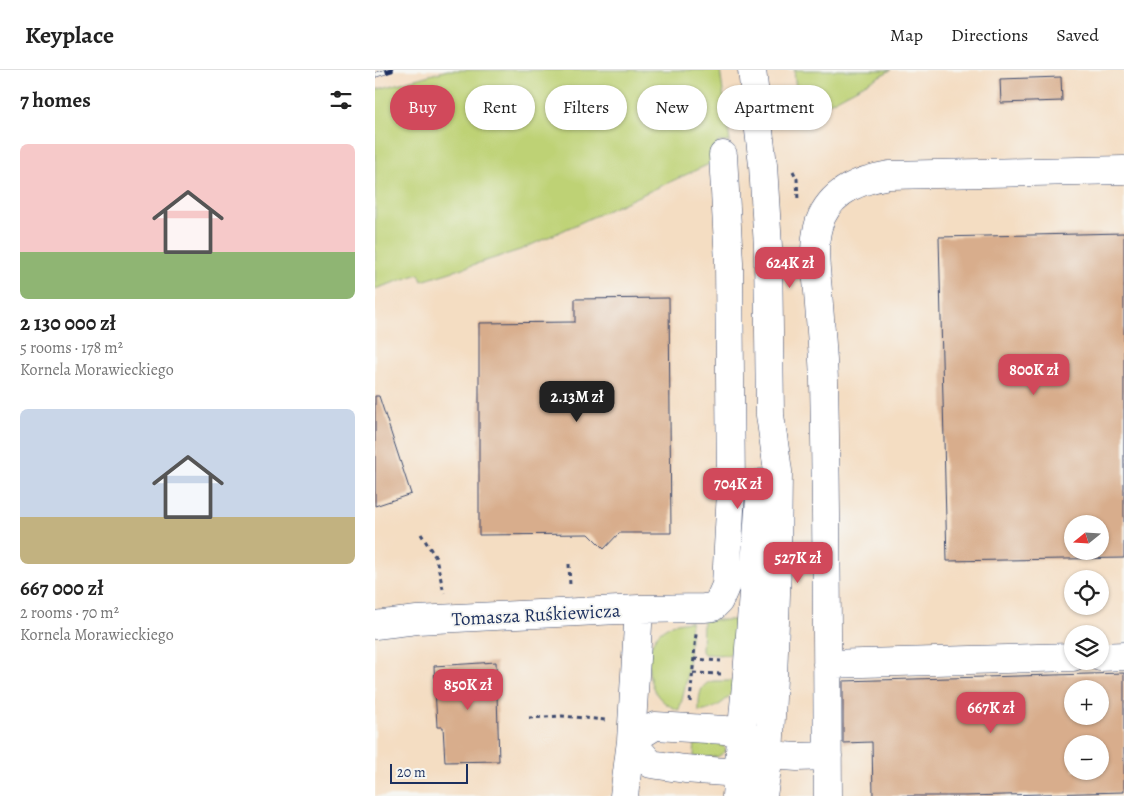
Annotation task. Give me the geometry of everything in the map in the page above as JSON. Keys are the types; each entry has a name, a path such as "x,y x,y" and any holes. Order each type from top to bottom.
{"street":[{"path":"752,70 763,165 768,247 770,415 778,471 774,664 769,755 763,796"},
{"name":"Tomasza Ruśkiewicza","path":"375,625 417,620 713,607 719,601 725,585 731,500 729,262 723,155"},
{"path":"828,796 824,378 815,239 821,217 833,199 848,188 868,179 889,175 1124,170"},
{"path":"737,784 762,471 770,415"},
{"path":"624,796 631,732 639,609"},
{"path":"1109,657 1124,656"},
{"path":"827,664 1064,657"},
{"path":"631,732 655,726 742,731 769,755 797,757 828,756"},
{"path":"631,732 651,764 685,769 737,784"},
{"path":"737,784 769,755"}],"path":[{"path":"421,534 435,558 445,600"},
{"path":"569,564 570,592"},
{"path":"694,659 727,661"},
{"path":"529,718 562,716 619,721 631,732"}],"green space":[{"path":"448,70 720,70 722,85 717,85 717,130 728,130 730,142 718,142 716,161 520,250 422,281 419,274 375,289 375,90 390,86 390,130 455,130 455,85 393,85"},
{"path":"794,70 891,70 832,101 832,85 796,85"},
{"path":"703,620 735,620 733,651 728,655 704,654 702,651"},
{"path":"691,621 687,677 679,710 663,702 654,690 649,674 649,654 653,641 662,630 674,624"},
{"path":"738,681 728,698 718,706 699,712 702,688 709,682"},
{"path":"695,737 720,743 726,749 725,752 717,757 694,757"}],"building":[{"path":"1061,77 1062,101 1001,103 1000,79"},
{"path":"1124,233 1124,558 1109,558 1109,515 1064,515 1064,559 947,561 939,237"},
{"path":"669,298 671,533 619,533 604,549 589,534 479,535 479,323 575,322 575,299"},
{"path":"375,396 379,396 411,494 375,506"},
{"path":"496,662 499,761 445,762 443,727 437,727 434,666"},
{"path":"1124,673 1124,792 873,796 872,742 843,743 843,681"}],"railway":[{"path":"375,75 391,70"}]}
